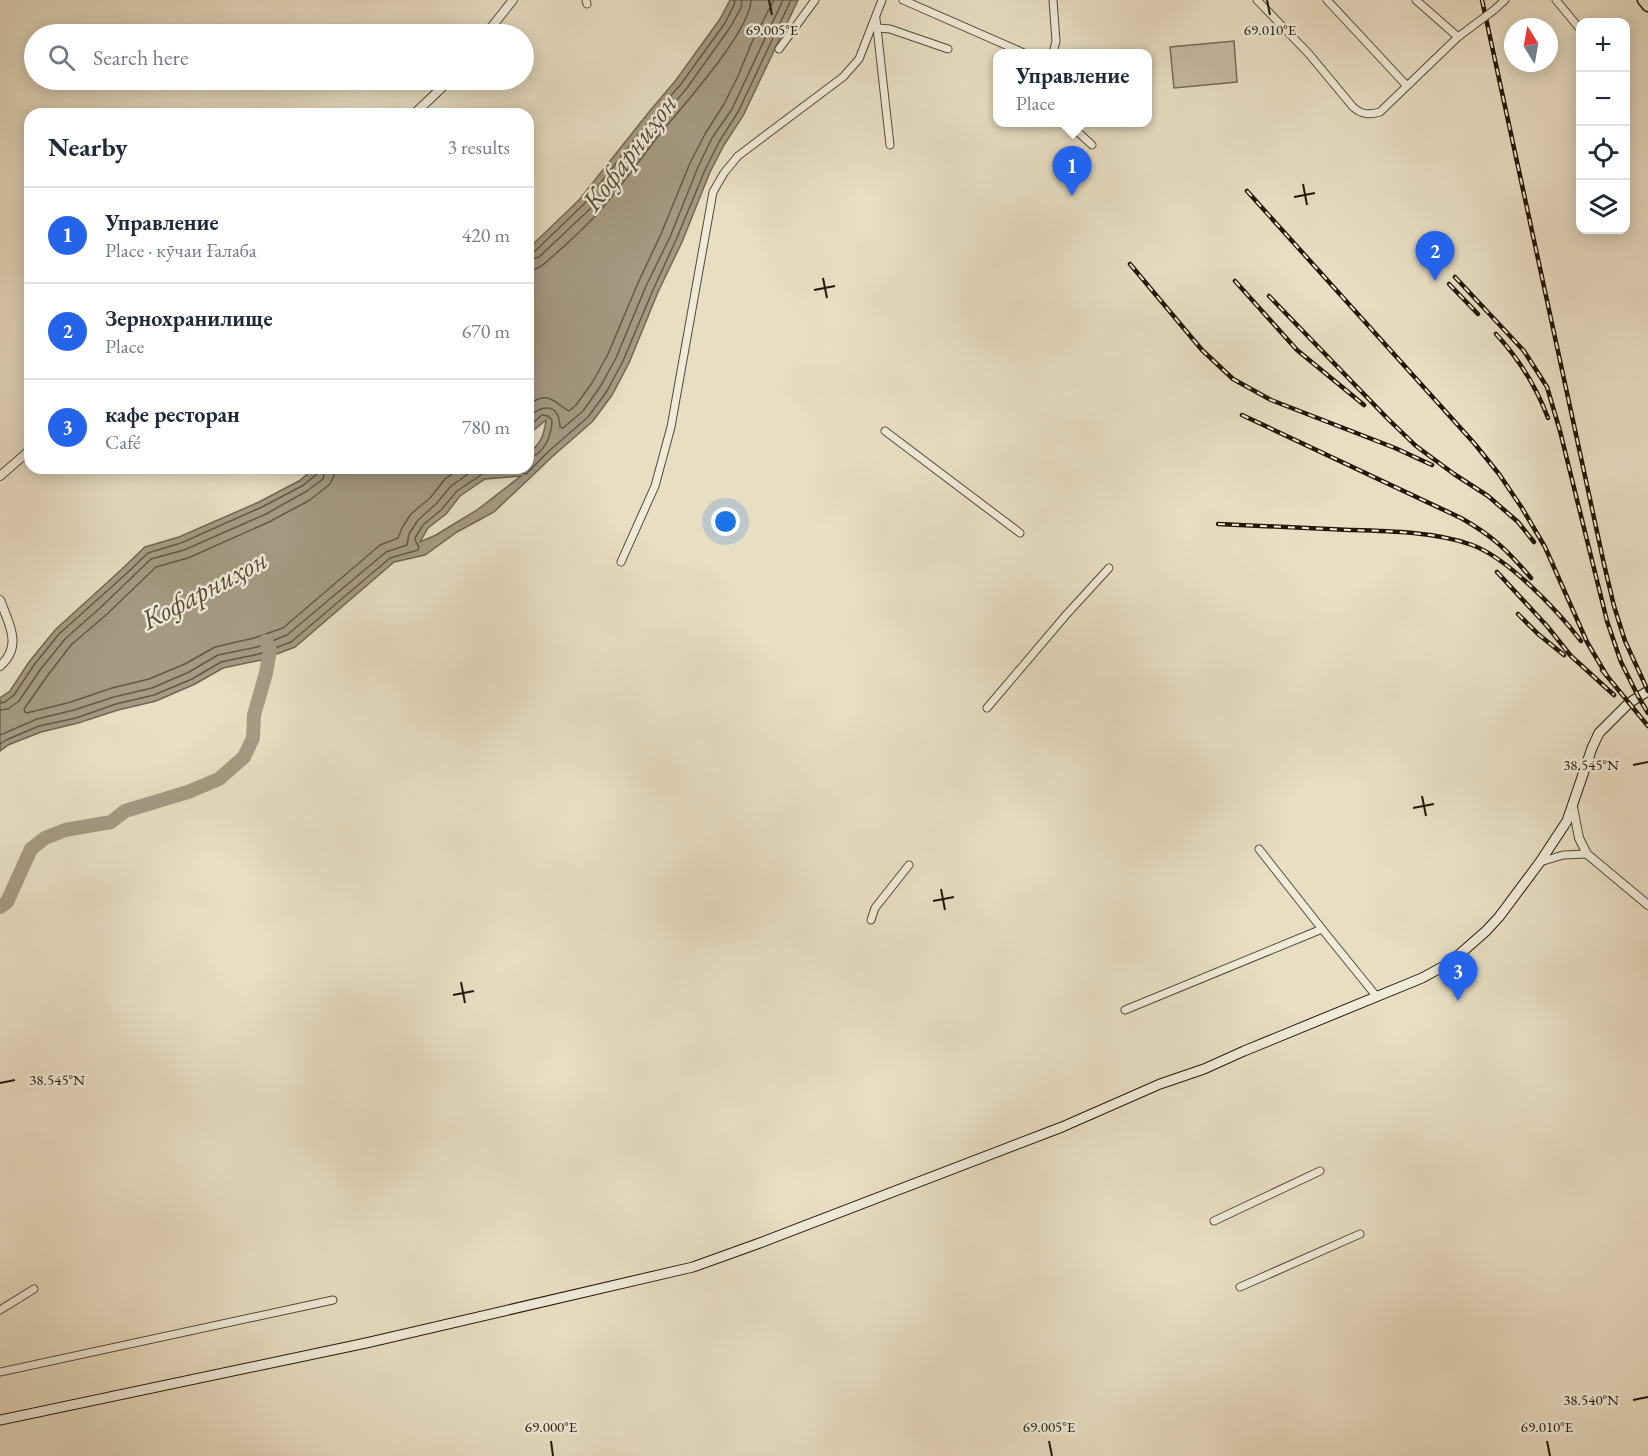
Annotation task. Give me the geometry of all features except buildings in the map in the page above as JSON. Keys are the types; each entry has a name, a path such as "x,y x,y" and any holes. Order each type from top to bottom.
{"main road":[{"path":"1644,0 1648,6"},
{"path":"0,1420 366,1342 693,1267 1062,1127 1160,1084 1204,1069 1431,974 1461,953 1499,917 1567,821 1599,733 1629,703 1648,691"}],"street":[{"path":"494,24 513,0"},
{"path":"779,49 815,0"},
{"path":"621,562 655,486 671,428 713,192 724,173 738,156 843,77 858,59 882,0"},
{"path":"903,0 1013,49"},
{"path":"1053,0 1056,41 1054,49"},
{"path":"1257,0 1309,54 1358,112 1365,115 1380,112 1458,37 1505,0"},
{"path":"1327,0 1407,86"},
{"path":"1416,0 1458,37"},
{"path":"1556,0 1576,23"},
{"path":"875,16 890,145"},
{"path":"878,28 890,29 948,49"},
{"path":"420,108 439,90"},
{"path":"1072,127 1092,145"},
{"path":"885,431 1020,533"},
{"path":"0,476 24,455"},
{"path":"987,708 1109,568"},
{"path":"0,600 13,635 13,644 11,653 0,666"},
{"path":"1573,807 1579,838 1587,854 1648,905"},
{"path":"1259,849 1377,997"},
{"path":"1540,862 1563,855 1587,854"},
{"path":"871,921 875,908 909,865"},
{"path":"1125,1010 1322,929"},
{"path":"1214,1221 1320,1172"},
{"path":"1240,1287 1360,1234"},
{"path":"0,1310 34,1288"},
{"path":"0,1372 333,1300"}],"shaded area":[{"path":"1234,41 1237,82 1174,88 1170,47"}],"water":[{"name":"Кофарниҳон","path":"730,0 798,0 743,116 710,172 629,363 612,395 593,421 494,512 457,532 425,555 394,562 295,647 261,660 223,668 195,684 156,701 41,732 8,745 0,751 0,698 10,691 29,662 55,630 145,547 179,537 259,502 308,474 534,474 534,448 541,439 546,420 534,430 534,243 579,200 676,80 720,19","holes":["521,476 477,510 420,542 428,528 446,514 460,496 485,479"]}],"waterway":[{"path":"0,907 7,902 31,849 45,838 65,830 111,822 125,811 188,792 219,779 244,757 253,738 254,715 266,673 270,650 266,641"}],"railway":[{"path":"1482,0 1614,606 1625,641 1648,691"},
{"path":"1247,191 1474,443 1499,474 1545,547 1587,642 1607,676"},
{"path":"1130,264 1202,350 1233,379 1271,400 1395,448 1432,465"},
{"path":"1455,277 1524,351 1547,387 1607,621 1621,662 1648,713"},
{"path":"1235,281 1297,350 1364,405"},
{"path":"1449,284 1478,314"},
{"path":"1269,296 1416,446 1488,496 1518,522 1534,542"},
{"path":"1496,334 1526,373 1548,418"},
{"path":"1242,415 1461,518 1499,545 1531,578"},
{"path":"1218,524 1412,533 1443,537 1472,545 1501,561 1516,573 1546,601 1581,641"},
{"path":"1497,572 1547,626 1571,656 1614,695"},
{"path":"1518,614 1564,655"},
{"path":"1602,670 1648,726"}],"place":[{"name":"Управление","path":"1072,196"},
{"name":"Зернохранилище","path":"1435,281"},
{"name":"кафе ресторан","path":"1458,1001"}]}
